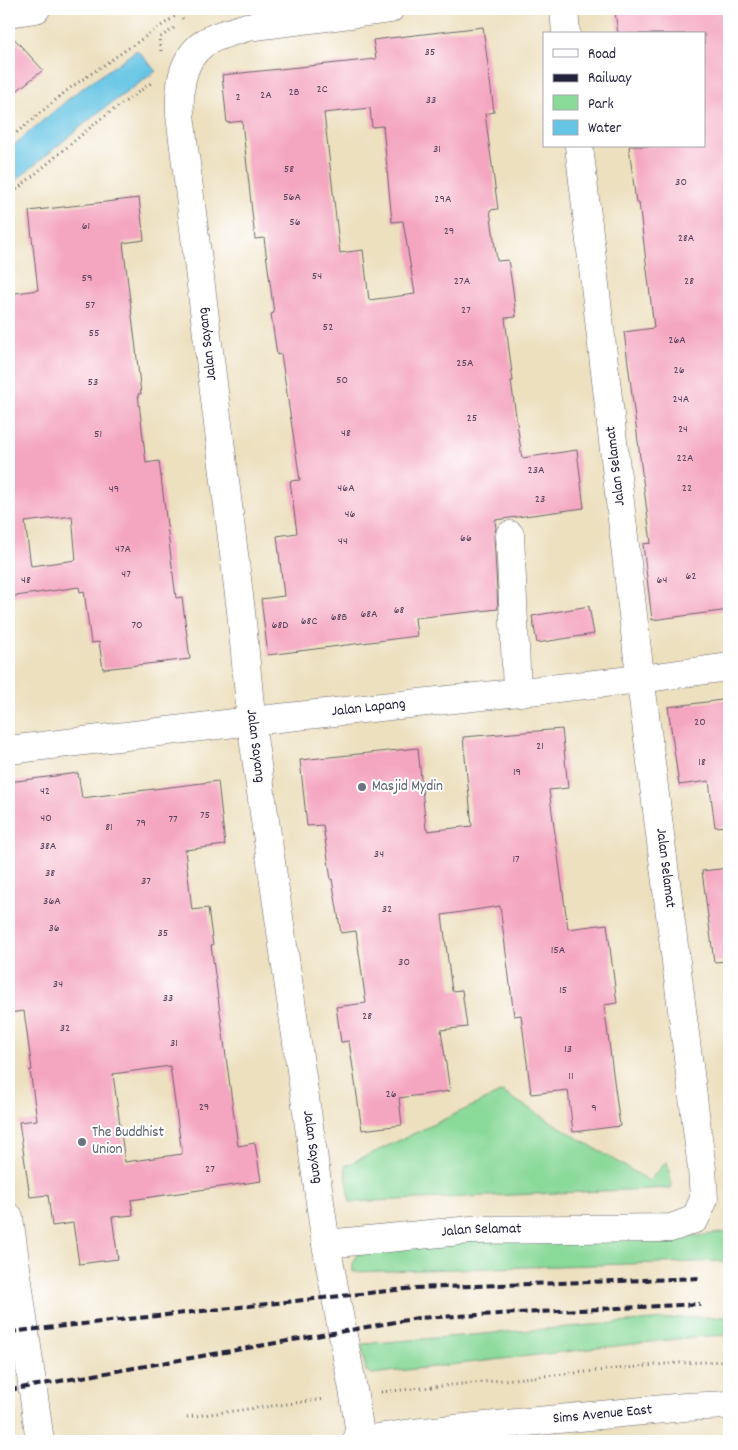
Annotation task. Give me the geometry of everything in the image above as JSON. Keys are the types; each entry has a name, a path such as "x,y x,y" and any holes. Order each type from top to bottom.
{"street":[{"path":"9,13 36,9"},
{"name":"Jalan Sayang","path":"361,1441 326,1244 251,721 241,611 180,115 179,91 184,69 195,51 203,44 246,27 390,9"},
{"path":"564,9 566,32"},
{"name":"Jalan Selamat","path":"326,1244 471,1230 670,1228 695,1219 704,1199 702,1169 641,679 579,148"},
{"path":"510,535 517,692"},
{"name":"Jalan Lapang","path":"9,750 251,721 641,679 729,667"},
{"path":"9,1217 40,1441"},
{"name":"Sims Avenue East","path":"356,1441 412,1433 685,1407 729,1405"}],"path":[{"path":"9,139 70,88 186,9"},
{"path":"159,38 162,56"},
{"path":"9,196 98,121 157,80"},
{"path":"186,1417 354,1395 677,1363 729,1361"}],"green space":[{"path":"502,1092 649,1181 667,1161 672,1188 350,1202 345,1166"},
{"path":"729,1232 729,1261 353,1272 353,1263 359,1252 478,1238 697,1236"},
{"path":"690,1317 729,1317 729,1335 694,1337 372,1374 366,1371 362,1344"}],"water":[{"path":"137,50 156,71 95,115 9,186 9,149 77,92"}],"building":[{"path":"636,9 723,9 729,61 729,610 652,620 643,544 651,543 624,332 654,328 639,203 636,203 629,148 706,148 706,32 618,32 615,11"},
{"path":"483,27 494,112 485,114 498,209 490,210 497,261 508,260 513,290 516,317 505,318 513,381 511,381 522,458 577,450 584,508 495,520 494,536 498,609 415,618 417,636 268,655 261,599 284,596 277,536 297,533 290,481 300,480 281,354 277,355 271,314 274,313 264,238 255,239 242,121 227,123 222,75 376,59 373,40","holes":["370,108 372,127 383,126 392,222 403,221 415,294 369,300 363,250 340,253 324,113"]},
{"path":"9,33 43,70 9,97"},
{"path":"139,198 144,240 123,243 141,394 138,394 146,463 159,461 176,598 182,597 190,659 103,669 99,642 91,643 84,591 80,592 79,587 9,597 9,294 38,290 29,211","holes":["72,516 76,560 31,566 25,522"]},
{"path":"589,606 594,634 537,643 532,616"},
{"path":"729,699 729,826 715,827 709,781 679,785 668,707"},
{"path":"562,729 568,788 549,790 568,929 607,924 617,1003 604,1005 620,1126 573,1132 568,1090 531,1094 521,1015 514,1016 500,906 442,915 452,991 462,990 467,1027 441,1030 450,1091 399,1098 402,1125 362,1130 349,1041 341,1042 336,1007 366,1003 356,931 341,933 323,825 307,826 300,760 418,748 427,831 472,826 463,737"},
{"path":"78,773 82,798 218,781 225,845 185,850 192,910 208,908 213,945 211,945 238,1146 255,1143 261,1181 131,1200 133,1215 112,1217 118,1259 79,1264 73,1223 52,1226 48,1195 30,1197 19,1122 37,1120 30,1070 32,1070 24,1011 9,1013 9,782","holes":["170,1066 182,1154 125,1162 113,1074"]},
{"path":"729,868 729,961 714,962 702,871"}],"railway":[{"path":"9,1332 415,1288 702,1278"},
{"path":"9,1390 418,1318 700,1304"}],"place":[{"name":"Masjid Mydin","path":"362,787"},
{"name":"The Buddhist Union","path":"82,1142"}]}
